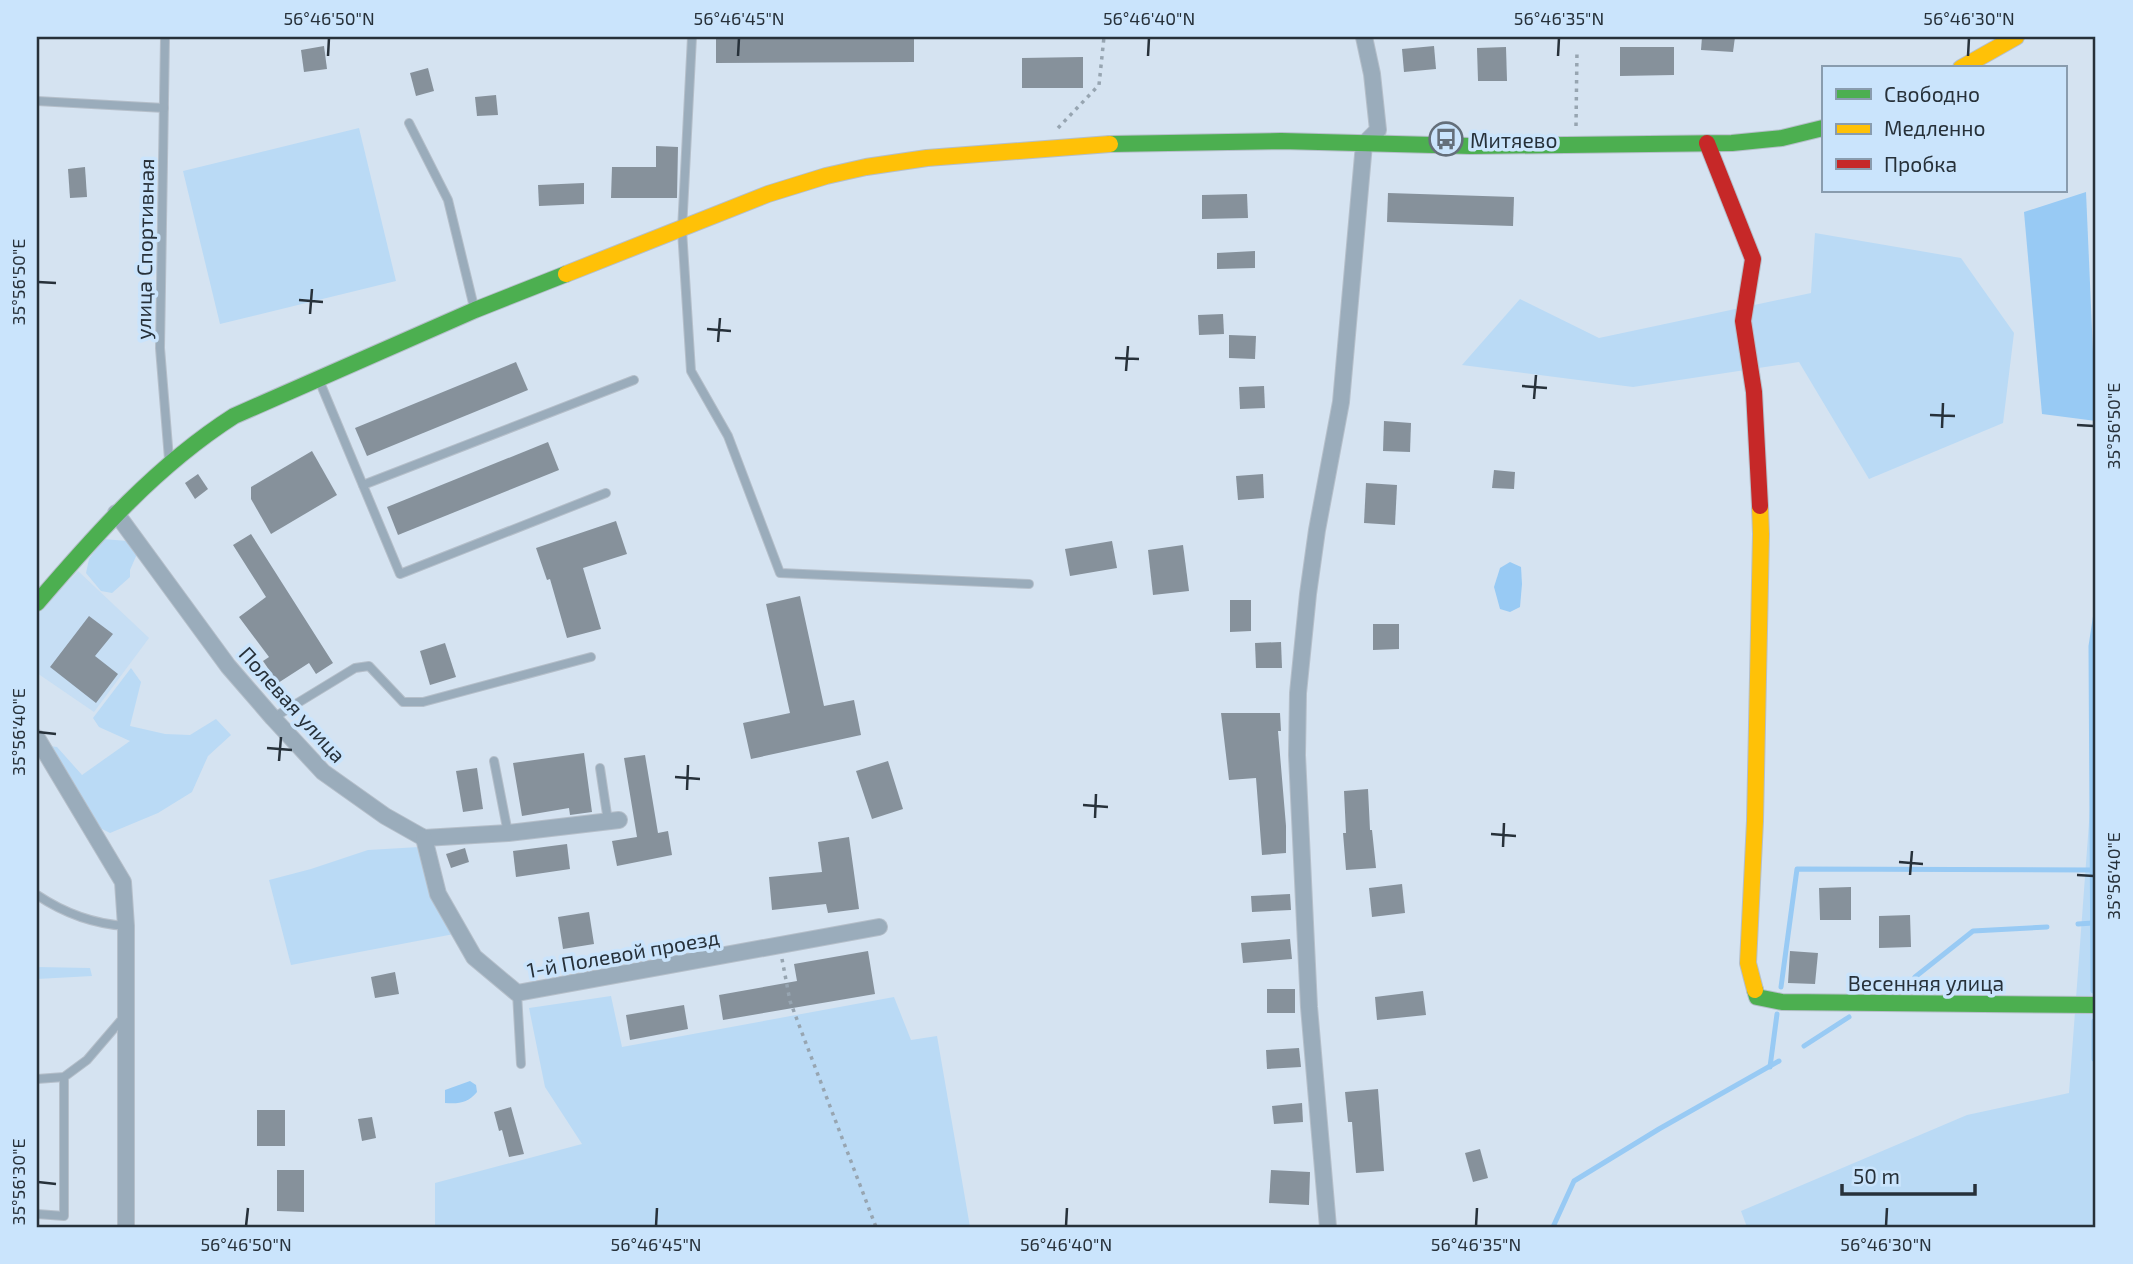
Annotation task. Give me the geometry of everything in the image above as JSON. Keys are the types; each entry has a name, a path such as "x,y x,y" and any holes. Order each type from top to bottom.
{"street":[{"path":"1328,1227 1309,1007 1297,755 1297,693 1313,556 1341,402 1364,144 1378,130 1372,74 1364,37"},
{"path":"1965,66 2016,37"},
{"path":"37,603 116,513 170,462 198,439 234,416 475,310 768,194 846,171 907,160 1092,144 1281,141 1577,146 1765,140 1822,128"},
{"name":"Весенняя улица","path":"1707,143 1754,259 1743,321 1754,392 1761,534 1755,821 1748,963 1757,997 1782,1002 2096,1004"},
{"name":"Полевая улица","path":"116,513 228,666 323,772 385,816 424,838"},
{"path":"37,738 123,882 126,926 126,1227"},
{"path":"424,838 508,833 614,821"},
{"name":"1-й Полевой проезд","path":"424,838 438,894 474,957 517,993 879,927"}],"lane":[{"name":"улица Спортивная","path":"165,37 160,348 170,462"},
{"path":"692,37 681,230 691,371 729,436 780,573 1029,584"},
{"path":"37,101 164,108"},
{"path":"409,123 448,200 475,310"},
{"path":"318,378 400,574 606,493"},
{"path":"363,485 634,380"},
{"path":"273,718 355,668 369,666 403,702 423,702 591,657"},
{"path":"494,761 508,833"},
{"path":"600,768 614,821"},
{"path":"37,895 84,919 104,925 126,926"},
{"path":"517,993 521,1064"},
{"path":"37,1079 64,1077 87,1060 125,1016"},
{"path":"37,1214 64,1216 64,1077"}],"path":[{"path":"1036,149 1100,85 1104,37"},
{"path":"1577,50 1577,146"},
{"path":"779,946 790,1001 876,1227"}],"shaded area":[{"path":"359,128 396,281 220,324 183,171"},
{"path":"2086,192 2096,421 2042,414 2024,212"},
{"path":"1815,233 1961,258 2014,333 2003,423 1869,479 1799,362 1633,387 1462,365 1520,299 1599,338 1811,293"},
{"path":"103,539 127,541 137,554 130,577 112,593 101,591 86,573 89,559"},
{"path":"1510,562 1521,567 1522,584 1520,607 1510,612 1500,609 1494,587 1500,568"},
{"path":"78,571 149,638 94,712 37,673 37,615"},
{"path":"131,668 141,682 130,726 165,734 190,735 216,719 231,735 208,756 192,792 158,813 110,833 98,827 50,746 57,747 82,775 130,741 99,727 93,718"},
{"path":"2096,728 2096,1227 1747,1227 1741,1211 1967,1115 2069,1093"},
{"path":"419,847 454,934 291,965 269,880 368,850"},
{"path":"37,967 90,968 92,976 37,979"},
{"path":"611,996 622,1047 894,997 911,1040 937,1036 970,1227 435,1227 435,1183 582,1144 545,1087 529,1008"},
{"path":"470,1081 476,1085 477,1092 474,1096 463,1102 445,1103 445,1090"}],"building":[{"path":"716,37 914,37 914,62 716,63"},
{"path":"1702,37 1735,37 1733,52 1701,50"},
{"path":"324,46 327,69 304,72 301,50"},
{"path":"1434,46 1436,69 1404,72 1402,49"},
{"path":"1506,47 1507,81 1478,81 1477,48"},
{"path":"1620,47 1674,47 1674,75 1620,76"},
{"path":"1083,57 1083,88 1022,88 1022,58"},
{"path":"428,68 434,91 416,96 410,73"},
{"path":"496,95 498,115 477,116 475,97"},
{"path":"656,146 678,147 677,198 611,198 612,167 656,167"},
{"path":"85,167 87,197 70,198 68,169"},
{"path":"584,183 584,204 539,206 538,185"},
{"path":"1388,193 1514,197 1513,226 1387,222"},
{"path":"1247,194 1248,218 1202,219 1202,195"},
{"path":"1255,251 1255,268 1217,269 1217,253"},
{"path":"1223,314 1224,334 1199,335 1198,315"},
{"path":"1229,335 1256,336 1255,359 1229,358"},
{"path":"516,362 528,390 367,456 355,428"},
{"path":"1264,386 1265,408 1240,409 1239,387"},
{"path":"1384,421 1411,423 1410,452 1383,451"},
{"path":"548,442 559,470 398,535 387,507"},
{"path":"312,451 337,495 271,534 251,499 251,487"},
{"path":"1494,470 1515,472 1514,489 1492,488"},
{"path":"198,474 208,489 195,499 185,483"},
{"path":"1263,474 1264,498 1238,500 1236,476"},
{"path":"1366,483 1397,485 1395,525 1364,523"},
{"path":"616,521 627,554 583,568 601,629 567,638 550,579 547,580 536,548"},
{"path":"251,534 333,663 316,674 309,663 278,683 263,661 269,657 239,617 266,597 233,545"},
{"path":"1112,541 1117,568 1070,576 1065,549"},
{"path":"1183,545 1189,591 1153,595 1148,550"},
{"path":"800,596 824,706 854,700 861,735 751,759 743,723 790,713 766,604"},
{"path":"1230,600 1251,600 1251,631 1230,632"},
{"path":"89,616 113,634 95,656 118,674 96,703 50,667"},
{"path":"1373,624 1399,624 1399,649 1373,650"},
{"path":"1281,642 1282,668 1256,668 1255,643"},
{"path":"445,643 456,677 430,685 420,651"},
{"path":"1221,713 1280,713 1281,731 1278,731 1286,853 1262,855 1256,778 1229,780"},
{"path":"584,753 592,812 570,815 569,808 522,816 513,763"},
{"path":"645,755 658,833 668,831 672,855 617,866 612,841 637,837 624,758"},
{"path":"888,761 903,809 872,819 856,771"},
{"path":"477,768 483,809 463,812 456,771"},
{"path":"1368,789 1370,830 1376,868 1346,870 1344,791"},
{"path":"849,837 859,909 828,913 826,904 772,910 769,877 822,872 818,842"},
{"path":"567,844 570,869 516,877 513,851"},
{"path":"465,848 469,862 451,868 446,854"},
{"path":"1402,884 1405,913 1372,917 1369,888"},
{"path":"1851,887 1851,920 1820,920 1819,888"},
{"path":"1290,894 1291,910 1252,912 1251,896"},
{"path":"589,912 594,944 563,949 558,917"},
{"path":"1910,915 1911,947 1879,948 1879,916"},
{"path":"1290,939 1292,959 1243,963 1241,943"},
{"path":"868,951 875,994 723,1020 719,995 797,981 794,964"},
{"path":"1790,951 1818,953 1815,984 1788,983"},
{"path":"395,972 399,994 375,998 371,977"},
{"path":"1267,989 1295,989 1295,1013 1267,1013"},
{"path":"1423,991 1426,1015 1377,1020 1375,997"},
{"path":"684,1005 688,1029 630,1040 626,1015"},
{"path":"1299,1048 1301,1067 1267,1069 1266,1050"},
{"path":"1378,1089 1384,1171 1356,1173 1352,1122 1348,1122 1345,1092"},
{"path":"1302,1103 1303,1122 1274,1124 1272,1106"},
{"path":"511,1107 524,1154 509,1157 494,1112"},
{"path":"257,1110 285,1110 285,1146 257,1146"},
{"path":"372,1117 376,1138 362,1141 358,1119"},
{"path":"1480,1149 1488,1178 1473,1182 1465,1153"},
{"path":"277,1170 304,1170 304,1212 277,1211"},
{"path":"1271,1170 1310,1172 1309,1205 1269,1203"}],"waterway":[{"path":"2093,991 2091,646 2096,613"},
{"path":"1781,987 1797,869 2092,870"},
{"path":"2078,924 2093,923"},
{"path":"1915,977 1973,931 2047,927"},
{"path":"1770,1067 1777,1014"},
{"path":"1804,1046 1849,1017"},
{"path":"2094,1021 2094,1059"},
{"path":"1553,1227 1574,1181 1779,1061"}],"traffic: fast":[{"path":"1110,144 1281,141 1471,146 1732,143 1782,138 1822,128"},
{"path":"37,603 105,526 153,479 179,456 234,416 475,310 566,274"},
{"path":"1755,990 1757,997 1782,1002 2096,1005"}],"traffic: slow":[{"path":"1965,66 2016,37"},
{"path":"566,274 768,194 826,176 927,158 1110,144"},
{"path":"1755,990 1748,963 1755,821 1760,506"}],"traffic: jam":[{"path":"1707,143 1753,259 1743,321 1754,392 1760,506"}],"place":[{"name":"Митяево","path":"1446,139"}]}
